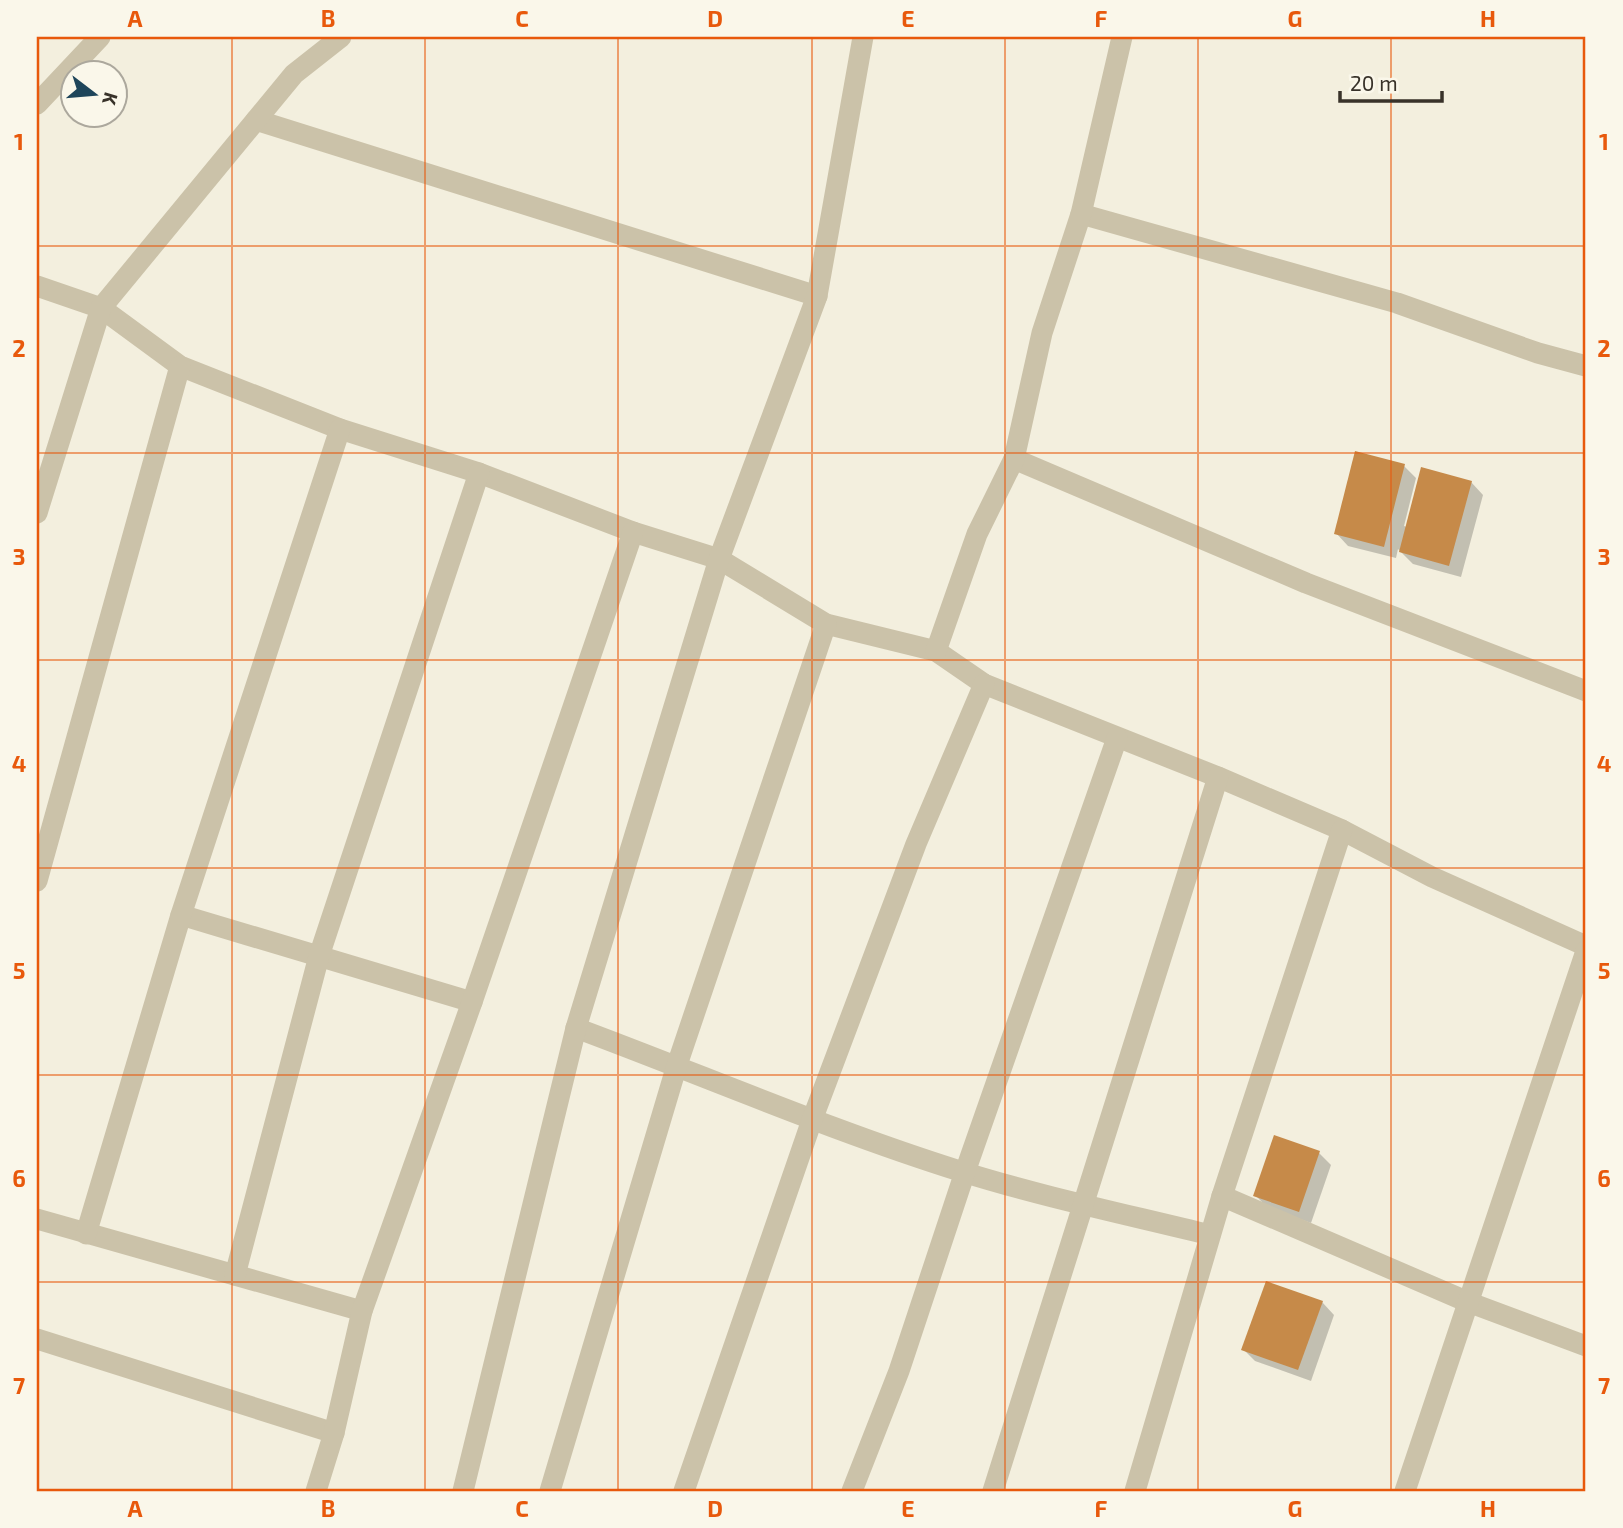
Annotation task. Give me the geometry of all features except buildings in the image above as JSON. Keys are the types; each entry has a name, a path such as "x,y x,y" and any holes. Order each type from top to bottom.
{"street":[{"path":"37,104 100,37"},
{"path":"37,513 101,308 295,74 341,37"},
{"path":"936,651 977,534 1014,459 1042,333 1081,214 1122,37"},
{"path":"463,1491 576,1028 719,559 817,296 856,38"},
{"path":"256,120 817,296"},
{"path":"1081,214 1397,303 1538,353 1586,366"},
{"path":"37,286 101,308 180,366 340,429 479,473 633,532 719,559 826,624 936,651 984,684 1342,830 1432,877 1586,949 1405,1491"},
{"path":"37,881 180,366"},
{"path":"86,1234 181,915 340,429"},
{"path":"1014,459 1306,583 1586,691"},
{"path":"235,1275 319,956 479,473"},
{"path":"316,1491 334,1433 362,1311 472,1002 633,532"},
{"path":"550,1491 677,1065 826,624"},
{"path":"684,1491 812,1119 916,844 984,684"},
{"path":"852,1491 899,1371 965,1172 1117,738"},
{"path":"993,1491 1218,778"},
{"path":"1135,1491 1222,1196 1342,830"},
{"path":"181,915 472,1002"},
{"path":"576,1028 812,1119 965,1172 1210,1236"},
{"path":"1222,1196 1468,1302 1586,1346"},
{"path":"37,1219 362,1311"},
{"path":"37,1339 334,1433"}]}
